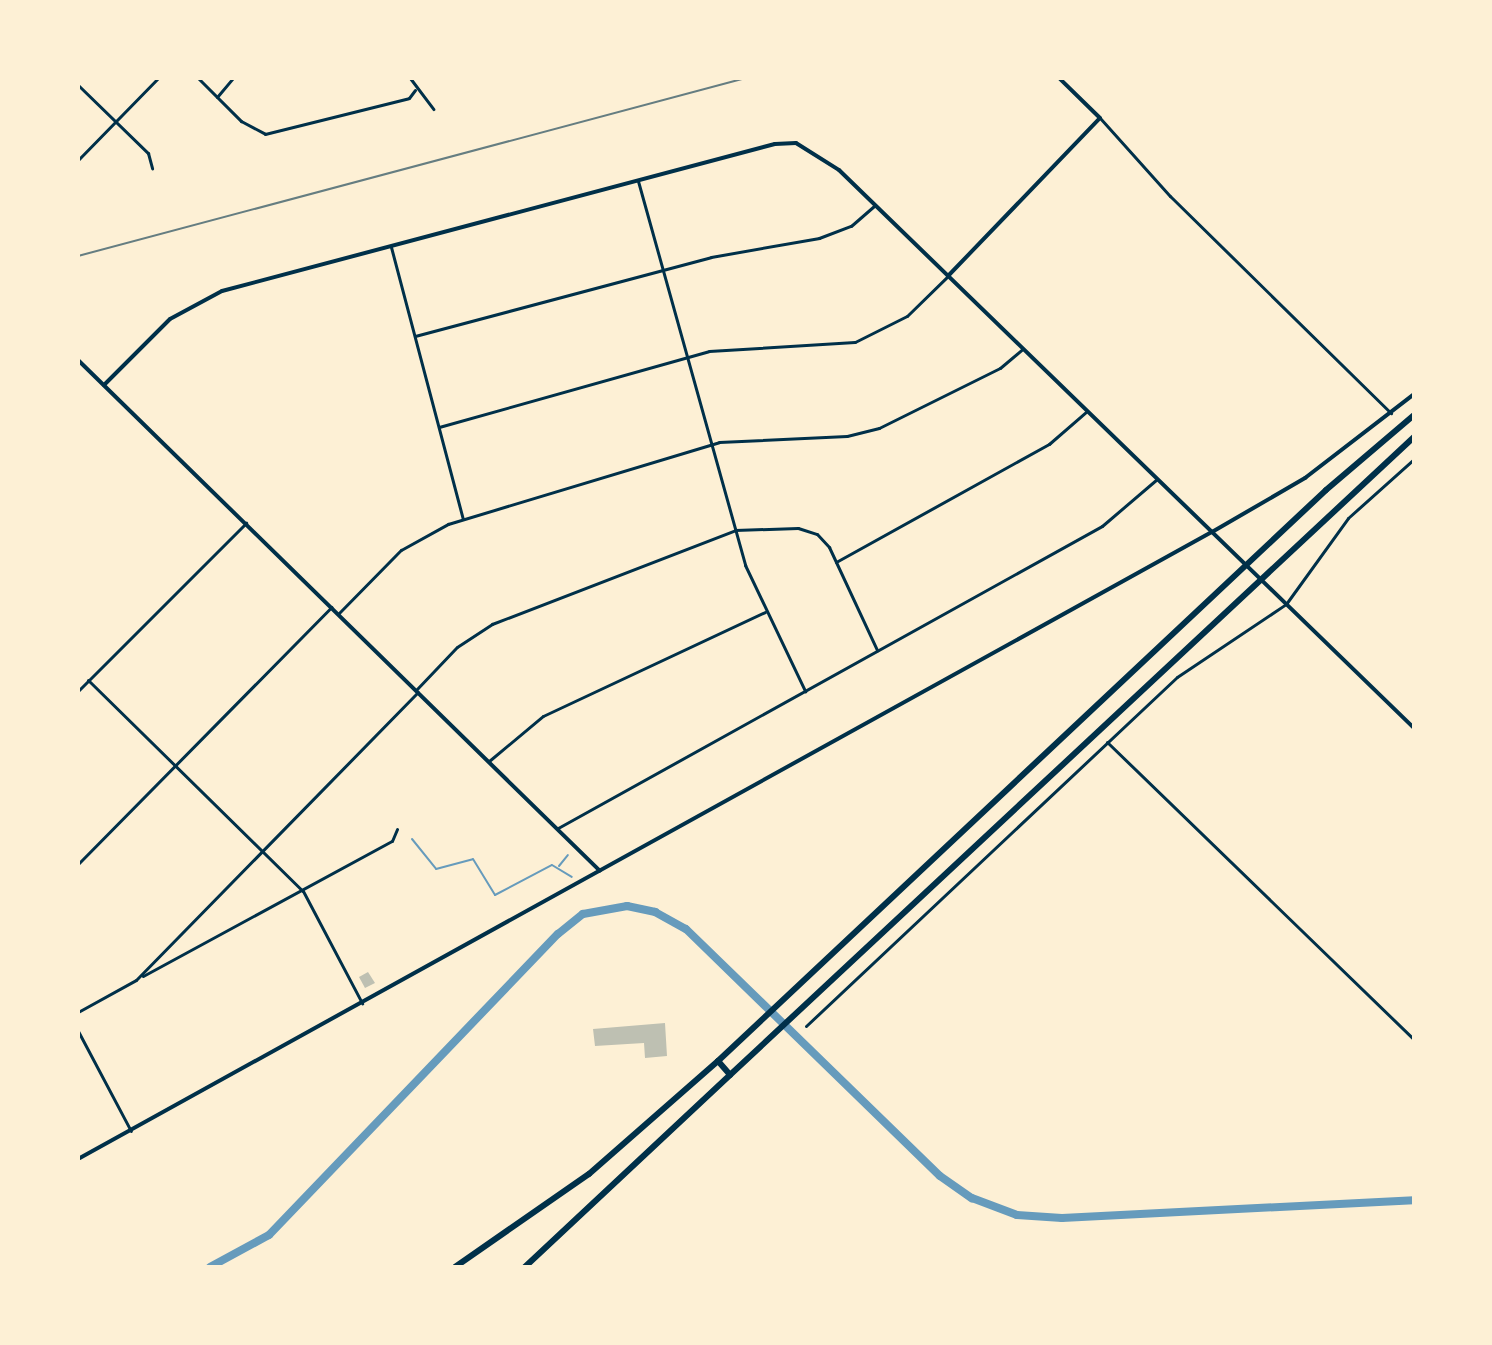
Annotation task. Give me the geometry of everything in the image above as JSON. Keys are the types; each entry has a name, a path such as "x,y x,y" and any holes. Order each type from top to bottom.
{"highway":[{"path":"455,1267 589,1174 718,1061 1246,565 1414,415"},
{"path":"525,1267 1259,578 1414,437"},
{"path":"718,1061 730,1075"}],"street":[{"path":"78,160 158,78"},
{"path":"198,78 260,133 409,98 415,90"},
{"path":"217,97 233,78"},
{"path":"410,78 415,90 433,109"},
{"path":"1059,78 1100,118 1170,196 1391,413"},
{"path":"78,85 148,153 152,168"},
{"path":"439,427 689,356 855,342 907,316 1100,118"},
{"path":"104,385 170,319 193,304 391,247 786,142 816,154 853,184 1414,728"},
{"path":"638,181 735,530 765,612 805,691"},
{"path":"415,336 664,270 834,234 875,205"},
{"path":"391,247 463,519"},
{"path":"338,614 414,540 463,519 712,444 847,436 879,428 1000,368 1023,349"},
{"path":"78,360 600,871"},
{"path":"78,1159 1212,532 1305,478 1414,394"},
{"path":"836,562 1049,444 1087,411"},
{"path":"806,1026 1188,667 1286,604 1348,518 1414,459"},
{"path":"558,828 1102,526 1157,479"},
{"path":"78,691 246,523"},
{"path":"136,980 264,851 457,647 492,624 735,530 805,529 821,538 836,562 877,650"},
{"path":"78,864 331,607"},
{"path":"489,761 527,725 765,612"},
{"path":"88,680 303,891 362,1003"},
{"path":"1107,742 1414,1040"},
{"path":"78,1012 392,841 397,829"},
{"path":"78,1031 131,1131"}],"building":[{"path":"368,972 375,983 365,988 359,977"},
{"path":"665,1023 667,1056 645,1058 644,1043 595,1046 593,1029"}],"waterway":[{"path":"412,839 436,869 473,859 495,895 552,865 572,877"},
{"path":"559,866 568,855"},
{"path":"210,1267 269,1235 558,934 583,914 627,906 655,912 686,929 940,1176 972,1198 1017,1215 1062,1218 1414,1200"}],"railway":[{"path":"78,256 746,78"}]}
